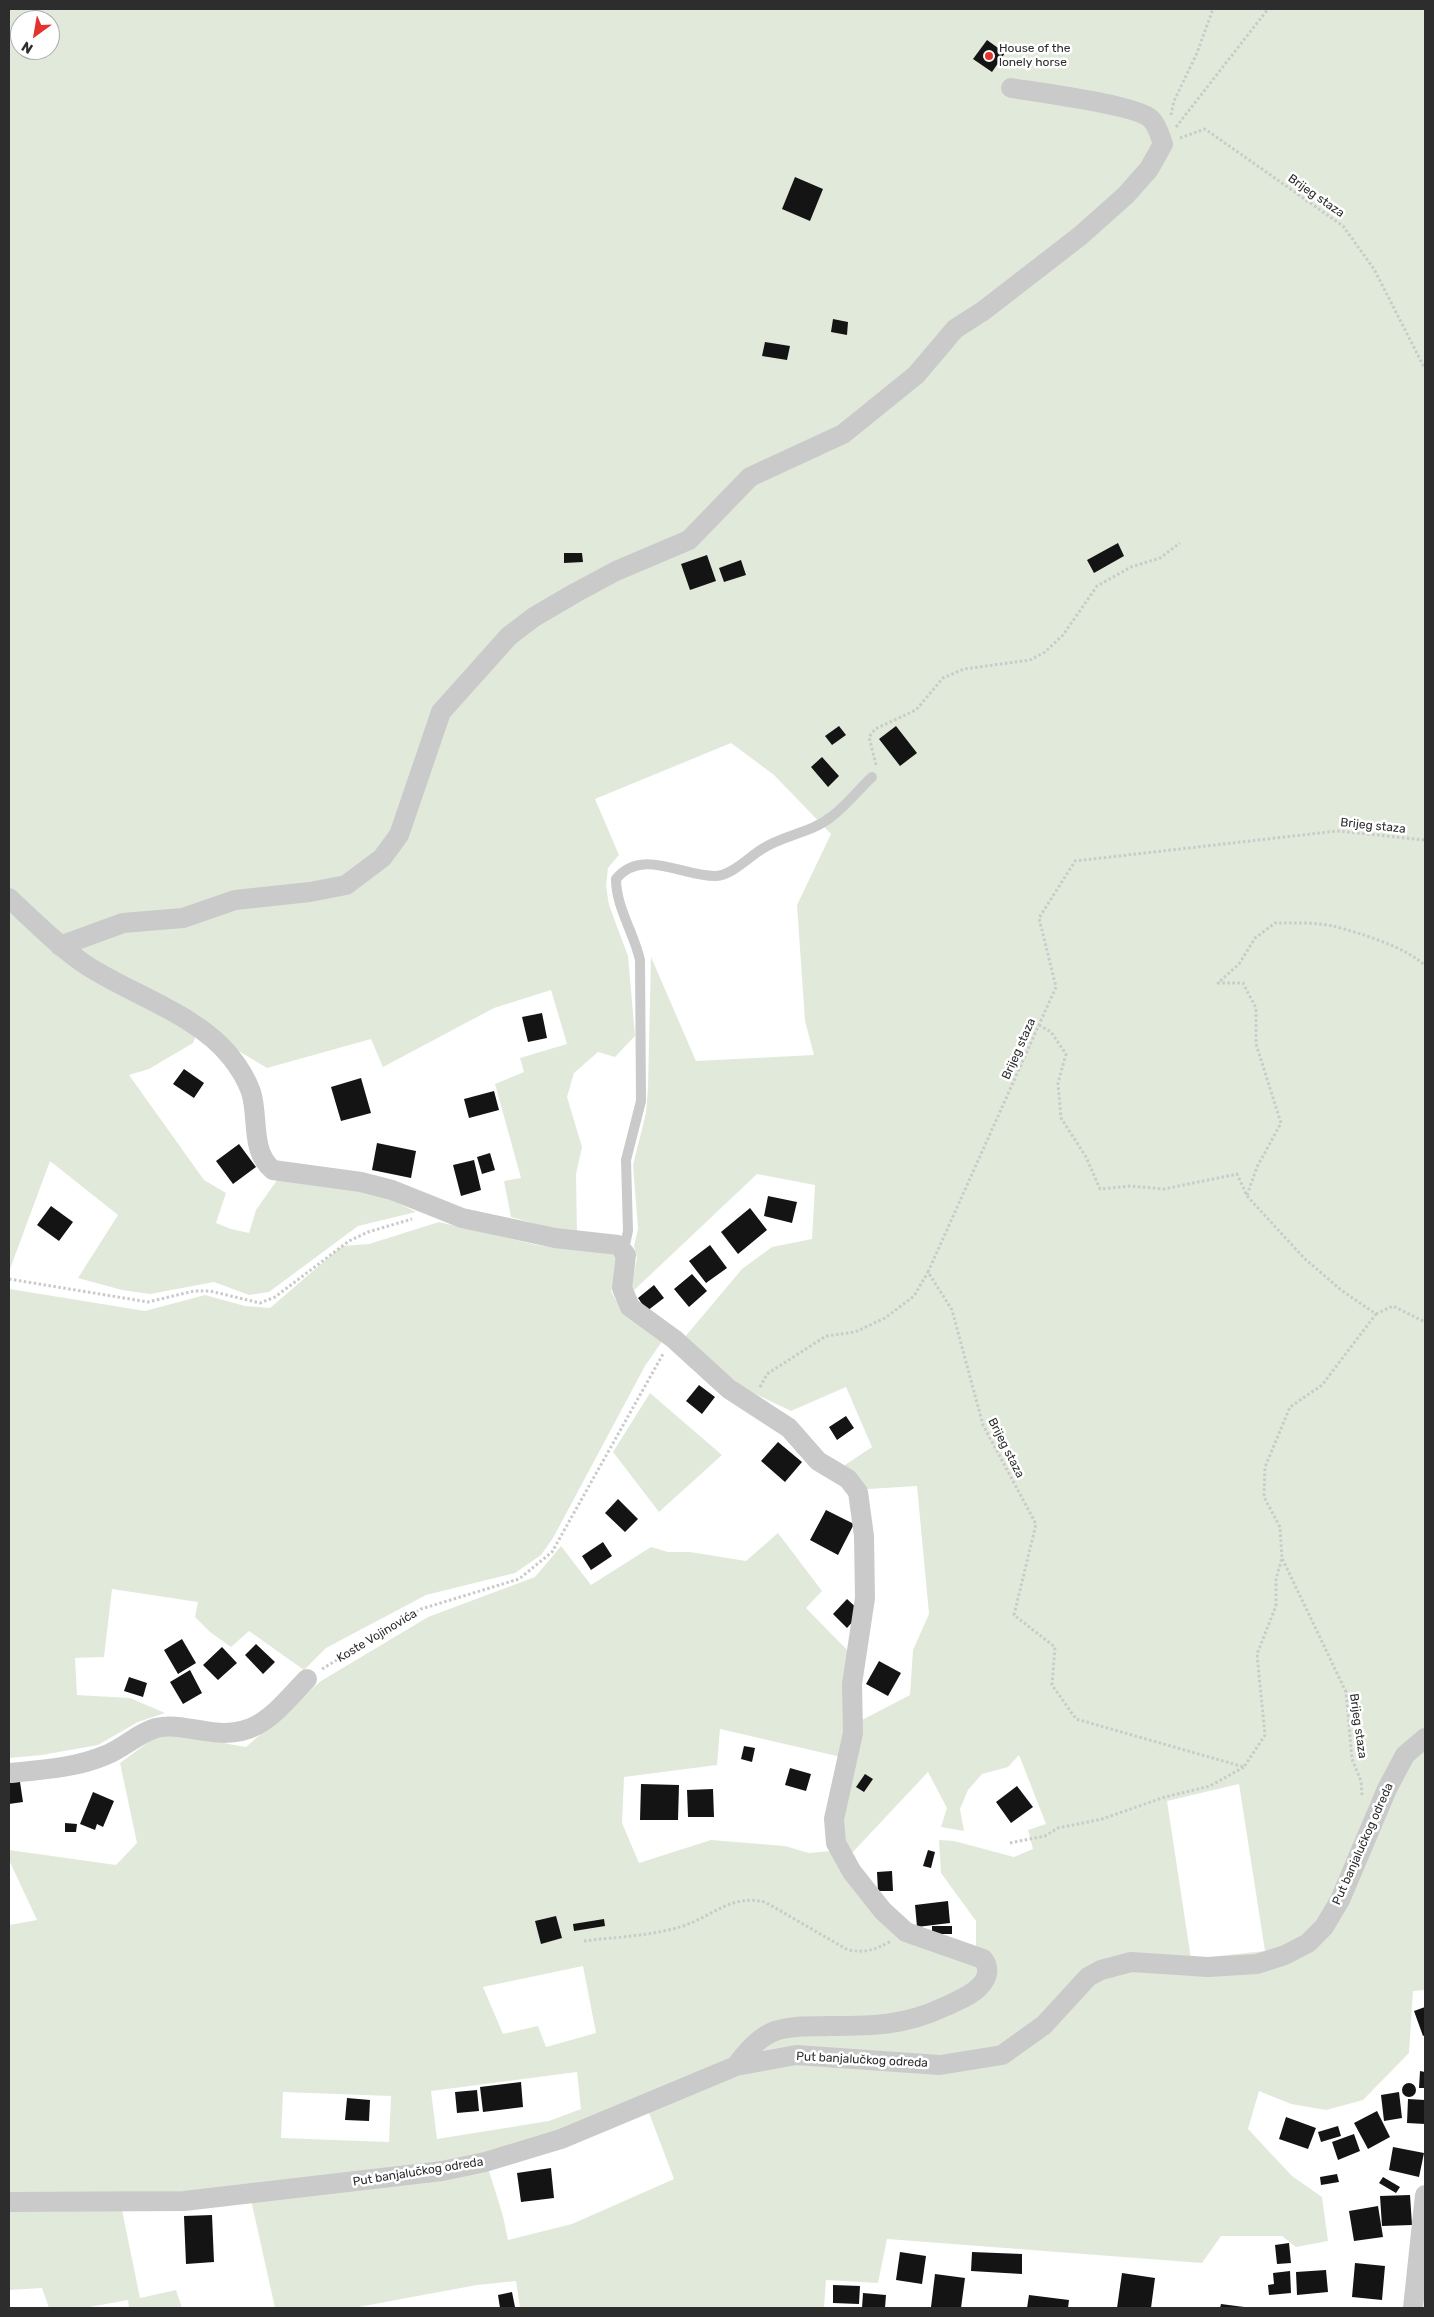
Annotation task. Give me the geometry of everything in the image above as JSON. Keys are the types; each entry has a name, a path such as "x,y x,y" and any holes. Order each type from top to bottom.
{"street":[{"path":"60,946 123,923 183,918 235,900 330,889 346,884 382,858 399,835 440,712 509,636 534,617 616,571 689,540 750,477 843,434 916,375 955,329 1072,242 1126,195 1149,169 1163,144 1157,127 1150,118 1118,106 1011,88"},
{"path":"9,898 60,946 85,964 167,1009 219,1042 243,1072 251,1092 258,1144 263,1159 273,1170 361,1182 392,1190 471,1220 555,1238 594,1244 611,1244 624,1249 627,1259 622,1288 630,1307 674,1339 729,1389 789,1428 818,1461 848,1479 858,1492 864,1536 865,1598 852,1684 853,1732 834,1819 833,1830 836,1843 852,1872 882,1911 906,1932 983,1959 988,1969 984,1982 966,1996 906,2022 879,2026 795,2027 774,2031 748,2048 736,2066"},
{"path":"9,1772 53,1769 106,1756 142,1734 156,1728 174,1726 225,1734 251,1730 266,1721 307,1679"},
{"name":"Put banjalučkog odreda","path":"9,2202 184,2201 442,2171 485,2162 561,2139 736,2066 796,2055 940,2065 1002,2055 1044,2026 1088,1977 1101,1970 1131,1962 1208,1968 1257,1964 1285,1956 1308,1943 1324,1927 1340,1900 1383,1797 1405,1755 1425,1738"},
{"path":"1413,2308 1425,2195"}],"lane":[{"path":"624,1249 628,1231 626,1160 641,1101 640,960 636,943 620,904 616,879 624,870 633,865 659,866 717,876 729,872 764,848 830,818 872,777"}],"path":[{"path":"1163,144 1174,101 1197,53 1213,9"},
{"path":"1163,144 1268,9"},
{"name":"Brijeg staza","path":"1163,144 1205,129 1343,226 1374,269 1425,369"},
{"path":"872,777 876,765 870,737 876,729 916,710 943,678 964,669 1030,660 1045,652 1063,635 1097,586 1131,567 1160,558 1180,542"},
{"name":"Brijeg staza","path":"1244,1767 1076,1719 1052,1685 1055,1647 1014,1615 1036,1524 983,1425 952,1310 928,1272 1056,987 1038,918 1075,861 1337,831 1425,840"},
{"path":"1247,1196 1257,1167 1281,1123 1256,1044 1256,1008 1243,984 1218,983 1239,964 1255,938 1274,923 1332,926 1393,945 1420,960 1425,966"},
{"path":"1039,1026 1051,1032 1066,1054 1058,1083 1060,1118 1086,1157 1100,1190 1130,1186 1164,1189 1238,1174 1247,1196 1304,1258 1341,1290 1376,1314"},
{"path":"9,1279 148,1302 194,1291 210,1291 260,1303 275,1297 349,1241 368,1232 441,1210"},
{"path":"752,1404 767,1374 826,1336 855,1332 885,1318 914,1296 928,1272"},
{"path":"1010,1843 1045,1836 1058,1828 1102,1819 1165,1797 1210,1786 1244,1767 1265,1735 1257,1654 1276,1606 1276,1579 1282,1558 1280,1528 1264,1497 1265,1467 1290,1408 1322,1385 1376,1314 1393,1306 1425,1322"},
{"name":"Koste Vojinovića","path":"307,1679 421,1609 519,1579 552,1552 657,1361 674,1339"},
{"name":"Brijeg staza","path":"1282,1558 1346,1692 1352,1758 1362,1781 1362,1800"},
{"path":"584,1941 683,1926 740,1899 765,1902 848,1950 863,1952 876,1950 906,1932"}],"green space":[{"path":"9,9 1425,9 1425,1990 1413,1991 1409,2053 1363,2100 1326,2110 1291,2104 1259,2091 1248,2129 1292,2176 1322,2197 1328,2241 1296,2247 1282,2236 1221,2236 1202,2263 887,2239 878,2283 826,2280 824,2308 520,2308 516,2281 477,2285 353,2308 275,2308 249,2191 9,2193 9,1925 37,1920 9,1860 9,1850 116,1865 137,1843 120,1763 154,1738 172,1734 246,1747 321,1681 428,1617 535,1577 561,1546 591,1585 651,1547 668,1552 690,1552 746,1561 778,1533 822,1591 806,1608 852,1655 847,1728 841,1757 720,1729 717,1765 624,1777 622,1823 639,1863 711,1840 785,1846 809,1853 831,1851 869,1905 976,1952 976,1921 941,1873 939,1840 954,1841 1014,1857 1033,1849 1028,1830 1046,1824 1019,1755 1008,1767 982,1774 968,1790 960,1809 964,1831 941,1827 947,1808 928,1772 851,1854 840,1838 858,1722 910,1695 913,1650 929,1614 917,1486 868,1489 842,1467 872,1447 846,1387 791,1411 745,1389 684,1338 742,1269 772,1247 812,1239 815,1185 757,1174 629,1295 637,1258 634,1246 638,1229 633,1165 646,1113 651,957 696,1061 814,1055 805,1021 797,905 831,834 774,775 731,743 595,799 619,855 608,868 606,886 609,905 628,956 635,1036 615,1057 598,1052 574,1073 567,1097 582,1147 576,1174 577,1235 511,1217 504,1181 521,1178 495,1084 524,1072 520,1058 567,1044 551,990 494,1008 383,1067 371,1039 267,1068 237,1050 201,1022 193,1043 149,1069 129,1075 204,1180 226,1193 216,1223 249,1233 256,1210 277,1180 370,1189 416,1212 358,1226 269,1292 249,1295 214,1282 150,1294 122,1290 78,1278 118,1215 50,1161 10,1269 10,1289 145,1311 205,1295 245,1306 270,1308 342,1246 369,1244 439,1222 537,1245 611,1254 619,1259 620,1269 611,1291 616,1300 633,1320 663,1340 645,1366 553,1538 541,1555 515,1573 426,1595 326,1648 304,1670 249,1631 231,1647 210,1632 195,1617 198,1602 112,1589 104,1657 75,1658 77,1695 130,1698 165,1713 138,1722 98,1745 42,1755 9,1758","holes":["1239,1784 1265,1951 1191,1959 1167,1801","583,1966 596,2033 546,2047 538,2026 503,2034 483,1987","577,2072 581,2109 549,2121 437,2139 431,2091","283,2092 391,2096 389,2142 281,2138","649,2113 674,2179 572,2224 508,2240 503,2216 484,2155 565,2131"]},
{"path":"650,1393 722,1455 659,1512 613,1452"},
{"path":"122,2210 140,2298 176,2290 182,2308 129,2308 128,2300 84,2308 49,2308 42,2288 9,2290 9,2211"}],"building":[{"name":"House of the lonely horse","path":"987,40 1005,53 992,72 973,59"},
{"path":"795,177 823,189 810,221 782,209"},
{"path":"833,319 848,322 847,335 831,332"},
{"path":"765,342 790,346 787,360 762,356"},
{"path":"1118,543 1124,556 1094,573 1087,560"},
{"path":"564,553 582,553 583,562 564,563"},
{"path":"707,555 716,581 690,590 681,564"},
{"path":"741,560 746,575 724,582 719,568"},
{"path":"839,726 846,735 832,745 825,736"},
{"path":"896,726 917,753 900,766 879,739"},
{"path":"822,757 839,776 828,787 811,767"},
{"path":"542,1013 547,1038 528,1042 522,1017"},
{"path":"184,1069 204,1083 194,1098 173,1084"},
{"path":"361,1078 371,1113 341,1121 331,1087"},
{"path":"494,1091 499,1110 469,1118 464,1099"},
{"path":"377,1143 416,1151 411,1178 372,1170"},
{"path":"239,1144 256,1167 233,1184 216,1161"},
{"path":"490,1153 495,1170 482,1174 477,1157"},
{"path":"474,1160 481,1190 461,1196 453,1165"},
{"path":"768,1196 797,1202 792,1223 764,1216"},
{"path":"51,1206 73,1222 59,1241 37,1225"},
{"path":"750,1208 767,1230 738,1254 721,1232"},
{"path":"710,1245 727,1268 706,1283 689,1261"},
{"path":"692,1274 707,1291 689,1307 674,1289"},
{"path":"654,1285 664,1298 647,1311 638,1298"},
{"path":"699,1385 715,1397 702,1414 686,1401"},
{"path":"846,1416 854,1428 837,1440 829,1427"},
{"path":"778,1442 802,1462 785,1482 761,1461"},
{"path":"618,1499 638,1519 625,1532 605,1513"},
{"path":"826,1510 854,1524 838,1555 810,1540"},
{"path":"603,1542 612,1556 591,1570 582,1556"},
{"path":"847,1599 861,1612 847,1628 833,1614"},
{"path":"182,1639 196,1663 178,1674 164,1650"},
{"path":"256,1644 275,1662 263,1674 245,1655"},
{"path":"222,1647 237,1663 218,1680 203,1665"},
{"path":"879,1661 901,1673 888,1696 866,1684"},
{"path":"190,1670 202,1693 183,1704 170,1682"},
{"path":"129,1677 147,1683 143,1697 124,1691"},
{"path":"744,1746 755,1748 752,1762 741,1759"},
{"path":"790,1768 811,1774 806,1791 785,1785"},
{"path":"865,1774 873,1779 864,1792 856,1787"},
{"path":"20,1782 23,1802 9,1804 9,1783"},
{"path":"641,1784 679,1785 678,1820 640,1820"},
{"path":"1017,1786 1033,1807 1011,1823 996,1802"},
{"path":"713,1789 714,1817 688,1817 687,1790"},
{"path":"93,1792 114,1801 103,1827 97,1824 95,1830 80,1824"},
{"path":"65,1823 77,1824 76,1832 65,1832"},
{"path":"928,1850 935,1852 931,1868 923,1866"},
{"path":"892,1871 893,1891 878,1891 877,1872"},
{"path":"948,1901 950,1923 917,1927 915,1905"},
{"path":"556,1916 562,1938 541,1944 535,1921"},
{"path":"604,1919 605,1926 574,1931 573,1924"},
{"path":"932,1926 952,1926 952,1934 932,1934"},
{"path":"1425,2007 1425,2035 1423,2036 1414,2011"},
{"path":"1420,2071 1425,2072 1425,2088 1419,2088"},
{"path":"521,2082 523,2107 483,2112 480,2087"},
{"path":"1409,2083 1414,2085 1416,2090 1414,2095 1409,2097 1404,2095 1402,2090 1404,2085"},
{"path":"477,2090 479,2111 457,2113 455,2092"},
{"path":"1399,2092 1402,2118 1384,2121 1381,2095"},
{"path":"347,2098 370,2100 369,2121 345,2120"},
{"path":"1408,2099 1425,2100 1425,2124 1407,2123"},
{"path":"1377,2111 1390,2137 1368,2149 1354,2123"},
{"path":"1286,2117 1316,2128 1308,2149 1279,2139"},
{"path":"1338,2126 1341,2136 1321,2142 1318,2132"},
{"path":"1354,2134 1360,2151 1338,2160 1332,2142"},
{"path":"1393,2147 1424,2153 1419,2177 1389,2170"},
{"path":"551,2168 554,2198 521,2202 517,2173"},
{"path":"1337,2174 1339,2182 1321,2185 1320,2177"},
{"path":"1383,2177 1400,2187 1396,2193 1379,2183"},
{"path":"1410,2195 1412,2225 1382,2226 1380,2196"},
{"path":"1378,2206 1383,2237 1354,2241 1349,2211"},
{"path":"212,2215 214,2262 186,2264 184,2216"},
{"path":"1289,2243 1291,2263 1277,2264 1275,2245"},
{"path":"900,2252 926,2256 922,2284 896,2280"},
{"path":"972,2252 1022,2254 1022,2274 971,2271"},
{"path":"1355,2263 1385,2266 1382,2300 1352,2297"},
{"path":"1326,2270 1328,2292 1297,2295 1296,2272"},
{"path":"1290,2271 1291,2293 1269,2295 1268,2285 1274,2284 1273,2273"},
{"path":"1122,2273 1155,2278 1151,2308 1117,2308"},
{"path":"935,2274 965,2278 961,2308 931,2307"},
{"path":"833,2285 860,2286 859,2304 833,2303"},
{"path":"512,2292 515,2307 500,2308 498,2295"},
{"path":"863,2293 886,2295 885,2308 862,2308"},
{"path":"1029,2295 1069,2300 1068,2308 1027,2308"},
{"path":"1221,2304 1244,2307 1244,2308 1220,2308"}],"place":[{"name":"House of the lonely horse","path":"989,56"}]}
